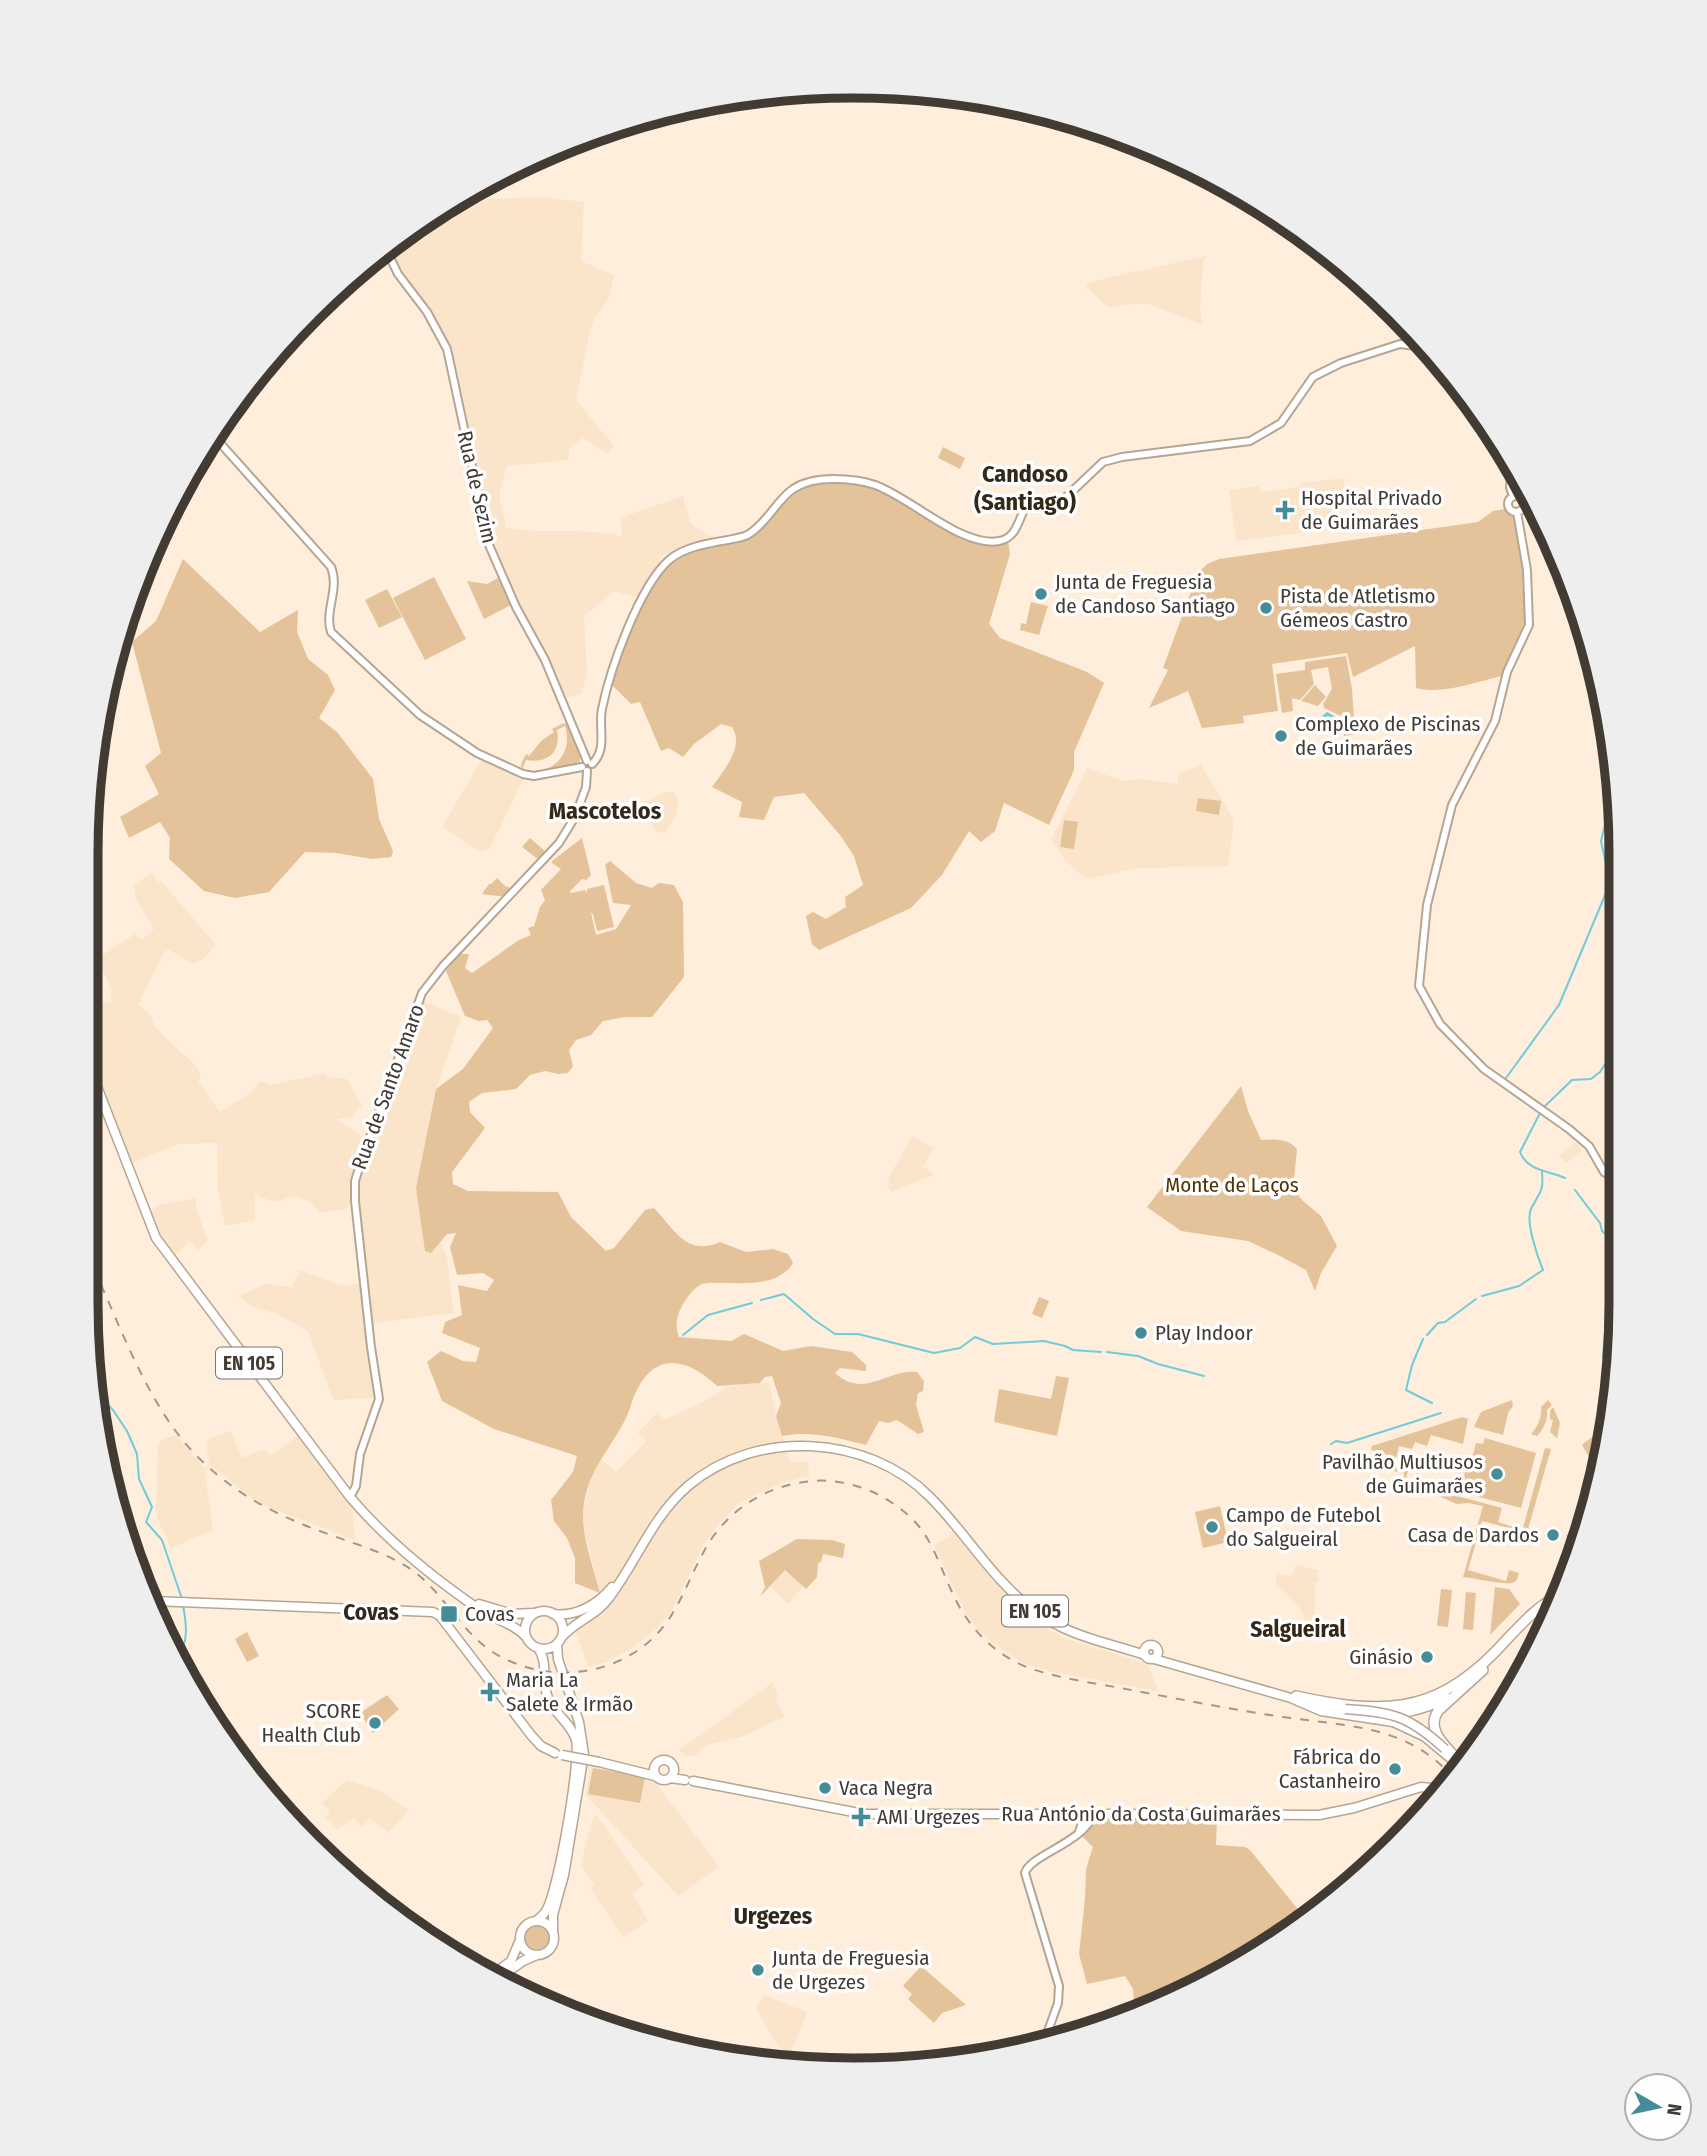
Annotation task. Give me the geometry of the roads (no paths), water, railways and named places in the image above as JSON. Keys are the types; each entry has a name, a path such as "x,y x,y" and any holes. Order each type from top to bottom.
{"highway":[{"name":"EN 105","path":"1463,1684 1532,1613 1545,1605"},
{"name":"EN 105","path":"1294,1697 1344,1712 1390,1716 1426,1708 1463,1684 1542,1611"},
{"path":"1456,1758 1437,1735 1433,1724 1438,1711 1463,1684"}],"main road":[{"name":"EN 105","path":"98,1091 156,1238 350,1497 391,1542 481,1610 520,1631 538,1648 548,1648 559,1641 572,1627 593,1615 603,1605 672,1502 687,1487 713,1468 739,1457 774,1448 809,1445 837,1448 877,1461 922,1490 1014,1594 1043,1617 1090,1640 1150,1654 1294,1697"},
{"name":"EN 105","path":"458,1593 501,1612 526,1615 578,1612 593,1605 607,1593 631,1562"},
{"path":"160,1601 433,1612 440,1616 541,1746 558,1754 655,1771 662,1780 672,1775 671,1764 665,1760 659,1762 655,1771"},
{"path":"526,1637 528,1620 537,1613"},
{"path":"506,1973 527,1958 547,1952 553,1944 553,1916 562,1884 584,1754 579,1723 558,1659 562,1627 553,1614"},
{"path":"500,1970 511,1961 524,1927 536,1921 548,1909 556,1884 577,1762 574,1736 555,1711 547,1695 543,1657 538,1648"},
{"path":"1454,1760 1404,1722 1403,1714 1463,1684"},
{"path":"1294,1697 1331,1713 1393,1722 1423,1736"},
{"path":"1294,1697 1345,1709 1377,1711 1399,1716 1421,1728 1455,1759"},
{"name":"Rua António da Costa Guimarães","path":"672,1775 689,1781 864,1814 1320,1815 1354,1808 1421,1787 1432,1788"},
{"path":"536,1921 545,1923 553,1931"},
{"path":"520,1940 526,1951 540,1954"}],"street":[{"name":"Rua de Sezim","path":"390,257 398,274 427,312 447,349 489,545 516,607 545,660 587,766"},
{"name":"Rua de Santo Amaro","path":"350,1497 355,1491 364,1441 379,1399 354,1190 360,1165 422,993 443,966 559,843 575,817 585,789 587,766 599,757 601,750 602,711 618,654 654,575 671,558 703,545 746,536 758,527 792,489 811,481 853,479 877,485 957,531 984,542 1001,541 1015,533 1029,501 1034,498 1051,502 1064,499 1103,462 1122,457 1250,441 1281,423 1313,377 1341,363 1400,344 1413,346"},
{"path":"219,443 327,562 335,579 329,624 331,632 420,715 477,752 523,774 541,776 587,766"},
{"path":"1510,480 1513,497"},
{"path":"1517,512 1510,510 1508,502 1513,497 1519,497"},
{"path":"1517,512 1523,503"},
{"path":"1517,512 1527,570 1529,625 1507,672 1495,720 1452,805 1427,905 1419,986 1440,1024 1484,1069 1589,1146 1604,1172 1609,1175"},
{"path":"1048,2032 1058,2003 1059,1986 1025,1874 1032,1862 1061,1847 1091,1822 1090,1814"}],"water":[{"path":"1327,712 1336,717 1337,728 1317,731 1313,723"}],"waterway":[{"path":"1607,814 1601,841 1609,878"},
{"path":"1506,1078 1559,1005 1608,888 1609,878"},
{"path":"1544,1107 1572,1080 1591,1079 1600,1072 1607,1061 1609,1044"},
{"path":"1540,1113 1520,1152 1533,1167 1565,1178"},
{"path":"1482,1296 1519,1286 1543,1270 1530,1222 1531,1209 1542,1188 1542,1172"},
{"path":"1575,1190 1600,1223 1602,1231 1609,1237"},
{"path":"761,1300 784,1294 835,1334 858,1334 934,1353 960,1348 975,1337 993,1344 1044,1341 1073,1350 1101,1352"},
{"path":"1427,1335 1438,1323 1445,1322 1476,1299"},
{"path":"683,1335 708,1315 752,1303"},
{"path":"1606,1363 1603,1357 1609,1303"},
{"path":"1423,1339 1412,1365 1406,1390 1432,1403"},
{"path":"1107,1352 1138,1356 1204,1376"},
{"path":"104,1400 127,1431 137,1454 139,1479 152,1507 146,1522 162,1540 182,1599"},
{"path":"1331,1444 1336,1441 1347,1443 1441,1413"},
{"path":"182,1648 186,1625 183,1605"}],"railway":[{"path":"98,1279 146,1384 177,1432 209,1467 224,1480 273,1511 374,1550 406,1566 429,1584 483,1645 525,1667 554,1672 582,1671 610,1665 623,1659 641,1648 667,1622 710,1541 730,1517 754,1499 782,1487 813,1481 836,1481 873,1492 893,1503 911,1518 930,1544 966,1617 984,1639 1006,1657 1032,1669 1084,1682 1375,1731 1416,1747 1446,1771"}],"place":[{"name":"Hospital Privado de Guimarães","path":"1285,510"},
{"name":"Junta de Freguesia de Candoso Santiago","path":"1041,594"},
{"name":"Pista de Atletismo Gémeos Castro","path":"1266,608"},
{"name":"Complexo de Piscinas de Guimarães","path":"1281,736"},
{"name":"Play Indoor","path":"1141,1333"},
{"name":"Pavilhão Multiusos de Guimarães","path":"1497,1474"},
{"name":"Campo de Futebol do Salgueiral","path":"1212,1527"},
{"name":"Casa de Dardos","path":"1553,1535"},
{"name":"Covas","path":"449,1614"},
{"name":"Ginásio","path":"1427,1657"},
{"name":"Maria La Salete & Irmão","path":"490,1692"},
{"name":"SCORE Health Club","path":"375,1723"},
{"name":"Fábrica do Castanheiro","path":"1395,1769"},
{"name":"Vaca Negra","path":"825,1788"},
{"name":"AMI Urgezes","path":"861,1817"},
{"name":"Junta de Freguesia de Urgezes","path":"758,1970"}],"district":[{"name":"Candoso (Santiago)","path":"1025,488"},
{"name":"Mascotelos","path":"605,811"},
{"name":"Covas","path":"371,1612"},
{"name":"Salgueiral","path":"1298,1629"},
{"name":"Urgezes","path":"773,1916"}],"park label":[{"name":"Monte de Laços","path":"1232,1185"}]}
